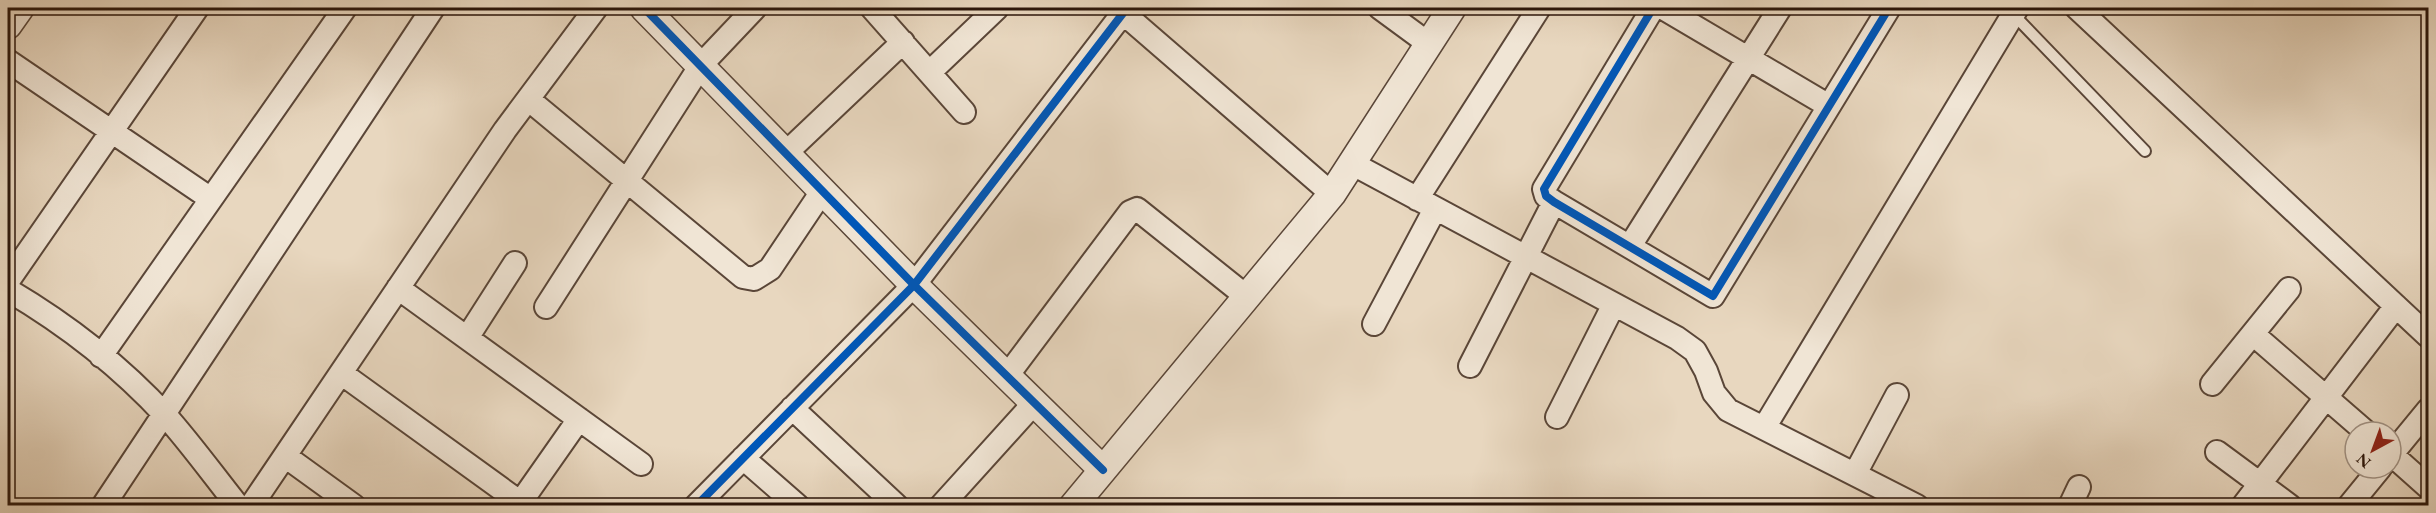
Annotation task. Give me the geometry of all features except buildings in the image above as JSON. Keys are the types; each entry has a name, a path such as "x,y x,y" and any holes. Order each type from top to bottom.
{"street":[{"path":"8,26 20,8"},
{"path":"197,8 111,131 9,291 31,304 101,356 165,415 238,506"},
{"path":"101,356 345,8"},
{"path":"103,506 433,8"},
{"path":"251,506 528,99 596,8"},
{"path":"644,8 787,152 914,285 1103,470"},
{"path":"546,307 701,64 755,8"},
{"path":"872,8 931,71 964,112"},
{"path":"931,71 997,8"},
{"path":"1380,8 1429,45"},
{"path":"1073,506 1332,194 1452,8"},
{"path":"1374,324 1426,204 1539,8"},
{"path":"1653,8 1544,189 1546,196 1554,202 1713,296 1889,8"},
{"path":"1663,8 1829,106"},
{"path":"1630,246 1780,8"},
{"path":"2077,8 2428,336"},
{"path":"696,506 914,285 1125,10 1332,194"},
{"path":"1764,428 2015,11"},
{"path":"787,152 903,42"},
{"path":"8,61 211,199"},
{"path":"528,99 743,276 754,279 770,269 823,190"},
{"path":"1353,164 1677,338 1695,351 1706,370 1714,393 1728,410 1917,506"},
{"path":"1470,366 1554,202"},
{"path":"1007,376 1130,212 1137,209 1247,297"},
{"path":"467,338 515,263"},
{"path":"398,288 640,464"},
{"path":"2212,384 2289,289"},
{"path":"1557,417 1614,304"},
{"path":"2243,506 2396,306"},
{"path":"2253,333 2352,420"},
{"path":"341,373 521,504 579,419"},
{"path":"1855,474 1897,395"},
{"path":"941,506 1035,402"},
{"path":"792,408 897,506"},
{"path":"2403,440 2428,410"},
{"path":"2217,452 2290,506"},
{"path":"285,456 354,506"},
{"path":"742,458 798,506"},
{"path":"2403,465 2428,487"},
{"path":"2349,506 2370,480"}],"lane":[{"path":"2015,11 2145,151"}],"cycle path":[{"path":"644,8 914,285 1103,470"},
{"path":"696,506 914,285 1127,8"},
{"path":"1653,8 1544,189 1546,196 1554,202 1713,296 1889,8"}]}
